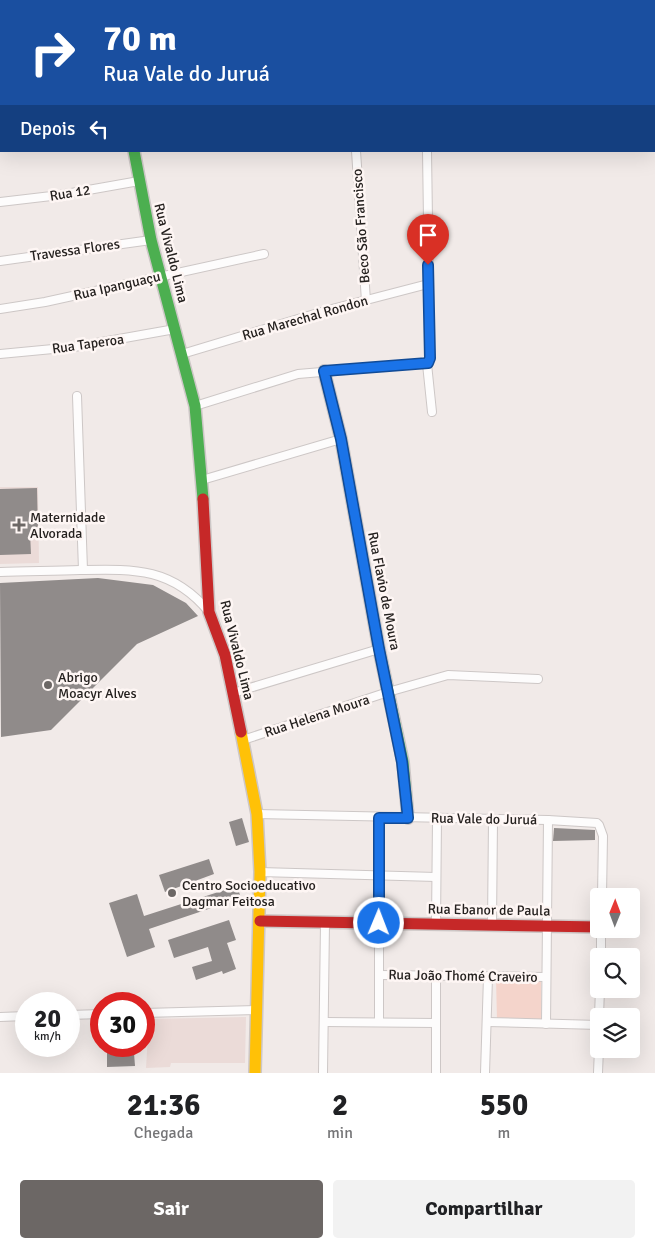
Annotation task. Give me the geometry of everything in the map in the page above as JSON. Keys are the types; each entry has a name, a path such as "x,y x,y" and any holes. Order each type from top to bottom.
{"street":[{"name":"Rua Vivaldo Lima","path":"134,152 151,240 195,406 202,480 209,612 225,655 257,814 260,922 255,1073"},
{"name":"Beco São Francisco","path":"356,152 366,301"},
{"path":"427,152 430,358 426,364 432,412"},
{"name":"Rua 12","path":"0,202 60,195 139,181"},
{"name":"Travessa Flores","path":"0,261 151,240"},
{"name":"Rua Ipanguaçu","path":"0,309 45,302 264,254"},
{"name":"Rua Marechal Rondon","path":"182,354 328,310 428,284"},
{"name":"Rua Taperoa","path":"0,354 74,347 175,329"},
{"path":"195,406 298,374 426,364"},
{"name":"Rua Flavio de Moura","path":"324,371 341,439 379,649 402,762 408,818"},
{"path":"77,396 83,570"},
{"path":"202,480 341,439"},
{"path":"0,572 131,570 152,574 170,580 187,590 209,612"},
{"path":"233,693 379,649"},
{"name":"Rua Helena Moura","path":"243,740 388,692 448,675 538,679"},
{"name":"Rua Vale do Juruá","path":"257,814 548,820 590,823 599,825 602,836 602,888"},
{"path":"379,818 379,1021"},
{"path":"436,924 437,819"},
{"path":"492,820 492,924"},
{"path":"546,1024 548,820"},
{"path":"260,872 436,877"},
{"name":"Rua Ebanor de Paula","path":"260,922 492,924 590,927"},
{"path":"323,1073 325,923"},
{"name":"Rua João Thomé Craveiro","path":"379,975 546,977"},
{"path":"436,976 436,1073"},
{"path":"485,1073 488,976"},
{"path":"155,1013 257,1010"},
{"path":"0,1016 15,1016"},
{"path":"325,1022 436,1023"},
{"path":"488,1022 590,1026"},
{"path":"598,1073 599,1058"}],"shaded area":[{"name":"Maternidade Alvorada","path":"0,487 38,487 39,563 0,564"},
{"path":"496,979 541,980 541,1021 497,1020"},
{"path":"246,1017 245,1063 171,1063 170,1067 146,1068 147,1057 155,1057 155,1019"}],"building":[{"name":"Maternidade Alvorada","path":"37,488 38,532 30,532 31,554 0,555 0,489"},
{"name":"Abrigo Moacyr Alves","path":"98,578 153,585 186,603 198,616 137,644 51,730 1,737 0,583"},
{"path":"242,818 249,842 236,846 229,822"},
{"path":"554,828 595,830 595,840 553,841"},
{"path":"209,859 214,874 165,892 159,875"},
{"path":"237,886 241,898 149,929 155,947 127,957 109,903 137,894 144,916"},
{"path":"229,920 236,940 227,943 236,969 223,974 222,971 196,980 192,967 212,961 208,947 174,958 168,940"},
{"path":"107,1057 134,1057 135,1066 107,1067"}],"traffic: fast":[{"path":"134,152 151,240 195,406 203,499"},
{"path":"324,371 341,439 379,649 403,762 408,818"}],"traffic: slow":[{"path":"241,732 257,814 260,872 255,1073"}],"traffic: jam":[{"path":"203,499 209,612 225,655 241,732"},
{"path":"260,921 590,927"}],"place":[{"name":"Maternidade Alvorada","path":"19,525"},
{"name":"Abrigo Moacyr Alves","path":"48,685"},
{"name":"Centro Socioeducativo Dagmar Feitosa","path":"172,893"}],"route":[{"path":"379,923 379,818 408,818 405,783 341,439 324,371 428,363 430,358 428,265"}]}
